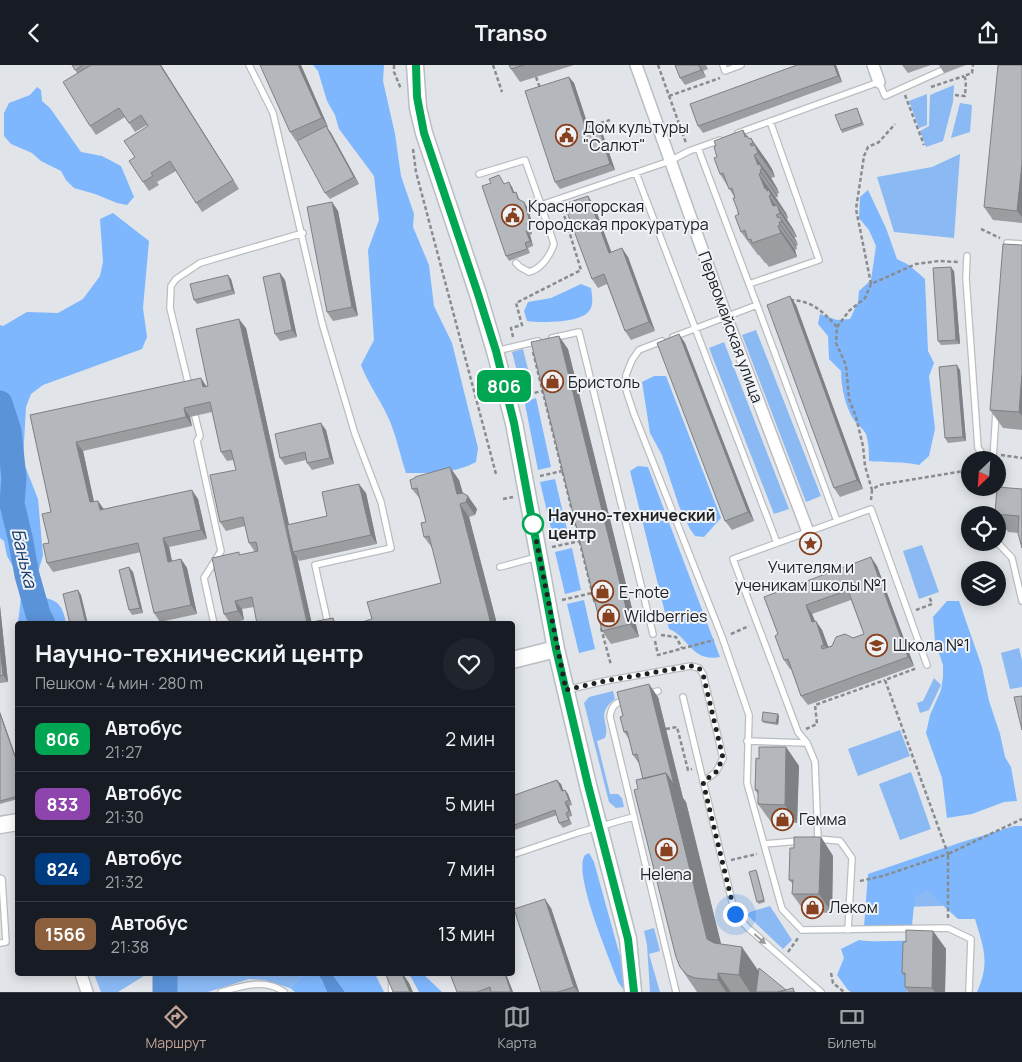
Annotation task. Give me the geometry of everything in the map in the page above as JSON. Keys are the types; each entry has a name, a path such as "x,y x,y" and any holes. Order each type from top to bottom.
{"main road":[{"path":"416,65 418,108 424,133 496,351 545,552 556,649 628,939 634,992"},
{"path":"515,659 556,649"},
{"path":"0,825 15,822"}],"street":[{"name":"Первомайская улица","path":"636,65 726,316 808,532"},
{"path":"873,65 880,82"},
{"path":"82,976 88,992"}],"lane":[{"path":"249,65 274,113 325,332 355,434 381,503 391,548 314,565 327,621"},
{"path":"724,68 741,65"},
{"path":"734,135 880,82 885,96 954,65"},
{"path":"749,285 819,260 770,121"},
{"path":"541,205 670,161 698,147 725,138"},
{"path":"698,147 837,521"},
{"path":"479,174 525,159 554,244 552,250 537,270 529,272 516,263"},
{"path":"636,173 776,543"},
{"path":"190,390 170,308 171,287 176,279 200,263 303,233"},
{"path":"1006,263 1007,243 1022,244"},
{"path":"967,258 966,278 978,448 980,451"},
{"path":"757,305 639,350 632,359 626,375 626,390 722,637 749,715 747,741 748,783 782,909 802,930 948,928 971,939 969,992"},
{"path":"550,339 578,332 653,634"},
{"path":"496,351 540,341"},
{"path":"994,451 997,401"},
{"path":"195,416 200,436 197,441 221,551 204,578 213,621"},
{"path":"1002,496 1003,501 998,543 1012,558 1022,601"},
{"path":"818,839 815,762 807,743 798,732 733,559 871,509 927,665"},
{"path":"500,567 545,552"},
{"path":"566,690 691,666 699,668 723,758 716,772 703,782"},
{"path":"642,695 658,691"},
{"path":"634,697 618,701 613,706 610,717 676,992"},
{"path":"683,697 735,914 748,929 821,992"},
{"path":"747,741 807,743"},
{"path":"515,854 633,817"},
{"path":"764,844 818,839 840,841 852,858 848,929"},
{"path":"0,878 2,879 6,942 0,943"},
{"path":"391,976 392,992"},
{"path":"220,992 252,984 266,985 284,992"}],"path":[{"path":"394,65 394,72 402,96"},
{"path":"493,65 502,92"},
{"path":"937,85 972,73 973,65"},
{"path":"670,96 721,77 724,68"},
{"path":"955,95 965,96 966,81 964,76"},
{"path":"536,77 542,94"},
{"path":"903,89 924,145"},
{"path":"588,127 610,120"},
{"path":"871,509 872,490 864,466 863,446 856,417 849,399 846,365 836,343 837,327 849,311 865,298 872,283 856,209 864,156 868,147 879,142 895,124"},
{"path":"412,148 416,172 496,474"},
{"path":"516,347 511,328 522,325 516,303 581,270 560,199"},
{"path":"981,229 999,238"},
{"path":"872,283 916,264 939,261 952,263 967,258"},
{"path":"782,303 790,300 804,301 820,309 837,327"},
{"path":"531,343 597,611"},
{"path":"520,397 542,391"},
{"path":"1006,456 1022,458"},
{"path":"544,475 562,471"},
{"path":"872,490 879,485 961,471"},
{"path":"503,499 513,497"},
{"path":"545,552 580,541"},
{"path":"562,600 592,593"},
{"path":"908,613 932,604 929,596"},
{"path":"599,620 611,665"},
{"path":"682,648 676,637 653,634 658,655 722,637 757,623"},
{"path":"817,724 815,705 927,665"},
{"path":"885,680 948,854 948,912"},
{"path":"666,729 677,727 688,770 700,767"},
{"path":"851,883 883,876 948,854 1022,819"},
{"path":"723,863 766,851"},
{"path":"789,951 795,944"},
{"path":"831,973 833,983 844,992"}],"shaded area":[{"path":"313,65 384,65 383,81 395,134 401,176 414,214 413,227 429,265 434,306 452,343 478,448 476,462 468,466 442,472 406,473 391,424 361,365 374,340 368,250 379,220 374,176 339,129 335,115 327,101 318,71"},
{"path":"954,85 953,102 943,141 926,147 920,131 929,126 930,95"},
{"path":"37,87 41,90 42,101 50,108 81,152 102,156 121,166 134,197 127,205 74,188 61,171 41,161 32,153 11,144 4,136 4,113 9,103 30,95"},
{"path":"927,94 927,125 919,128 909,101"},
{"path":"960,103 972,105 970,132 951,138"},
{"path":"960,154 954,238 894,232 877,177 932,167"},
{"path":"868,190 886,228 897,259 909,265 925,279 928,351 934,363 929,376 935,429 929,456 919,465 869,461 866,434 855,422 848,409 841,371 829,359 828,336 818,324 820,314 837,320 850,319 858,302 859,291 871,280 876,246 869,230 859,218 860,197"},
{"path":"113,213 149,241 143,308 147,337 142,349 43,385 31,394 26,407 23,461 38,499 43,555 39,569 19,577 7,556 4,541 0,538 0,325 3,326 27,312 58,313 83,299 100,276 103,262 100,219"},
{"path":"581,284 591,288 592,294 592,306 585,315 570,320 527,321 524,311 528,302 551,298"},
{"path":"756,330 821,496 806,502 742,335"},
{"path":"724,342 789,509 774,514 709,348"},
{"path":"523,349 532,385 526,389 521,387 512,352"},
{"path":"654,376 666,376 721,518 704,537 695,536 690,529 679,506 662,455 650,433 642,382"},
{"path":"536,398 551,467 538,470 525,404 526,401"},
{"path":"638,466 648,467 720,657 710,658 703,656 669,629 630,471"},
{"path":"555,479 569,538 554,541 540,482"},
{"path":"922,545 939,592 919,599 903,551"},
{"path":"572,548 581,590 565,594 555,552"},
{"path":"21,597 45,598 57,603 61,607 65,621 18,621"},
{"path":"584,600 595,649 579,653 567,604"},
{"path":"947,601 959,601 982,667 989,701 1000,734 1005,757 1011,767 1017,801 1004,802 972,814 947,818 942,778 926,733 930,715 941,690 943,677 943,665 935,641 933,617"},
{"path":"1019,648 1022,660 1022,687 1010,689 1001,653"},
{"path":"934,678 941,685 929,710 920,713 917,703 923,701"},
{"path":"613,691 615,699 605,710 604,715 605,738 597,741 610,794 618,794 622,798 624,807 616,808 609,802 584,703 589,697"},
{"path":"900,730 910,756 858,776 848,749"},
{"path":"911,772 931,829 900,840 879,784"},
{"path":"1014,826 1022,826 1022,992 977,992 983,973 984,956 975,919 958,919 937,900 929,889 915,896 912,925 864,927 868,874"},
{"path":"589,853 594,862 623,967 624,990 618,982 588,897 582,865 585,855"},
{"path":"958,866 967,905 906,907 905,883"},
{"path":"770,906 792,940 783,949 747,915 750,912"},
{"path":"654,928 660,951 649,954 660,992 650,992 647,945 644,931"},
{"path":"859,940 913,941 906,976 907,992 851,992 848,990 837,975 844,958 841,949"},
{"path":"95,976 144,976 118,992 101,992"},
{"path":"165,976 302,976 290,988 264,980 249,979 208,992 165,992"},
{"path":"302,976 319,976 327,992 295,992 290,988"},
{"path":"319,976 333,976 345,992 327,992"},
{"path":"333,976 376,976 384,992 345,992"},
{"path":"409,976 425,976 442,992 419,992"}],"building":[{"path":"72,65 83,65 75,70"},
{"path":"91,65 160,65 233,180 196,203 170,161 151,173 153,176 143,182 129,161 135,157 124,141 148,126 141,115 129,123 119,108 90,126 63,82"},
{"path":"260,65 298,65 322,118 290,132"},
{"path":"509,65 524,65 511,69"},
{"path":"675,65 699,65 701,70 680,78"},
{"path":"797,65 834,65 838,76 698,126 690,104"},
{"path":"998,65 1022,65 1022,164 1017,211 984,207"},
{"name":"Дом культуры \"Салют\"","path":"569,77 587,132 599,128 610,164 555,182 525,91"},
{"path":"857,108 862,123 841,130 835,115"},
{"path":"326,126 354,177 325,193 297,141"},
{"path":"743,130 745,137 751,138 753,143 750,144 751,146 755,145 758,153 754,155 762,169 759,174 765,189 769,190 773,206 777,205 780,213 776,215 778,218 780,217 782,222 779,222 780,225 778,226 781,233 752,243 751,239 748,240 745,230 741,232 735,216 739,214 733,198 735,198 732,188 729,189 723,173 720,174 714,158 717,157 714,141"},
{"name":"Красногорская городская прокуратура","path":"499,175 504,184 509,182 513,193 516,192 518,199 524,202 529,218 527,224 529,230 526,231 530,241 525,243 527,249 506,256 482,186 491,183 489,179"},
{"path":"588,196 609,253 622,248 649,322 625,331 604,274 592,279 564,204"},
{"path":"332,202 352,307 327,312 307,207"},
{"path":"1003,244 1022,245 1022,373 1019,412 990,410"},
{"path":"951,267 956,340 938,341 933,268"},
{"path":"280,273 292,330 275,334 263,277"},
{"path":"228,275 232,290 194,300 190,284"},
{"path":"790,296 857,480 834,488 767,305"},
{"path":"239,319 307,621 256,621 252,597 235,601 238,611 224,614 212,558 239,552 239,555 258,551 256,542 249,543 243,517 220,522 210,475 236,470 231,450 221,452 210,402 184,408 186,417 76,442 90,502 98,501 100,510 192,490 201,530 163,538 168,562 181,559 191,605 154,613 138,543 47,563 43,544 49,543 42,514 51,512 30,415 201,378 203,387 208,386 196,329"},
{"path":"679,334 748,512 725,521 657,343"},
{"path":"559,336 630,624 602,631 531,342"},
{"path":"957,365 963,437 945,438 939,367"},
{"path":"321,423 330,458 307,463 305,452 280,458 275,434"},
{"path":"450,467 457,494 463,493 468,496 466,502 460,504 490,621 365,621 372,619 367,602 441,583 429,536 424,537 421,523 426,522 417,488 412,489 410,480"},
{"path":"359,484 371,535 293,552 287,525 327,516 322,492"},
{"path":"1006,488 1022,489 1022,548 1018,533 1019,516 1006,515 1006,506 996,506 996,496 1006,496"},
{"path":"871,557 908,657 801,696 788,659 784,660 775,636 778,634 764,597","holes":["848,590 864,634 853,638 845,634 836,637 832,646 822,649 821,646 824,645 816,621 812,622 806,605"]},
{"path":"129,567 140,608 129,610 119,570"},
{"path":"78,590 85,621 69,621 63,594"},
{"path":"333,618 334,621 317,621"},
{"path":"0,647 3,675 0,676"},
{"path":"649,684 674,785 666,773 643,779 637,754 633,755 627,731 624,732 620,717 623,716 617,692"},
{"path":"1022,696 1022,730 1014,697"},
{"path":"763,712 778,714 776,723 762,721"},
{"path":"0,714 15,756 15,797 0,801"},
{"path":"759,747 786,747 785,805 758,804 758,790 755,790 756,758 759,759"},
{"path":"666,773 707,939 714,943 742,947 739,975 718,973 718,980 695,978 687,975 680,967 676,957 634,790 638,789 636,780"},
{"path":"557,780 562,791 565,790 569,800 565,802 569,811 566,813 569,820 559,823 555,810 515,825 515,795"},
{"path":"794,837 821,837 819,894 792,894 793,880 789,880 790,848 794,848"},
{"path":"756,870 764,900 757,902 749,872"},
{"path":"545,899 574,987 558,992 541,992 515,909"},
{"path":"906,930 933,931 932,988 905,987 905,973 902,973 903,942 906,942"},
{"path":"759,968 786,990 756,992"},
{"path":"386,976 403,976 410,992 393,992"},
{"path":"451,976 506,976 511,992 491,992 490,987 477,992 457,992"},
{"path":"793,988 794,992 778,992"}],"waterway":[{"name":"Банька","path":"0,403 9,431 14,478 12,504 27,575 42,621"},
{"path":"165,976 165,992"}],"bus line":[{"name":"806","path":"416,65 418,108 424,133 496,351 514,423 556,649 588,785 628,939 634,992"}],"place":[{"name":"Дом культуры \"Салют\"","path":"567,136"},
{"name":"Красногорская городская прокуратура","path":"512,215"},
{"name":"Бристоль","path":"552,382"},
{"name":"Научно-технический центр","path":"533,524"},
{"name":"Учителям и ученикам школы №1","path":"811,543"},
{"name":"E-note","path":"603,592"},
{"name":"Wildberries","path":"608,616"},
{"name":"Школа №1","path":"877,645"},
{"name":"Гемма","path":"783,819"},
{"name":"Helena","path":"666,850"},
{"name":"Леком","path":"813,907"}],"route":[{"path":"533,524 556,649 566,690 691,666 699,668 703,674 723,758 716,772 703,782 735,914"}]}
